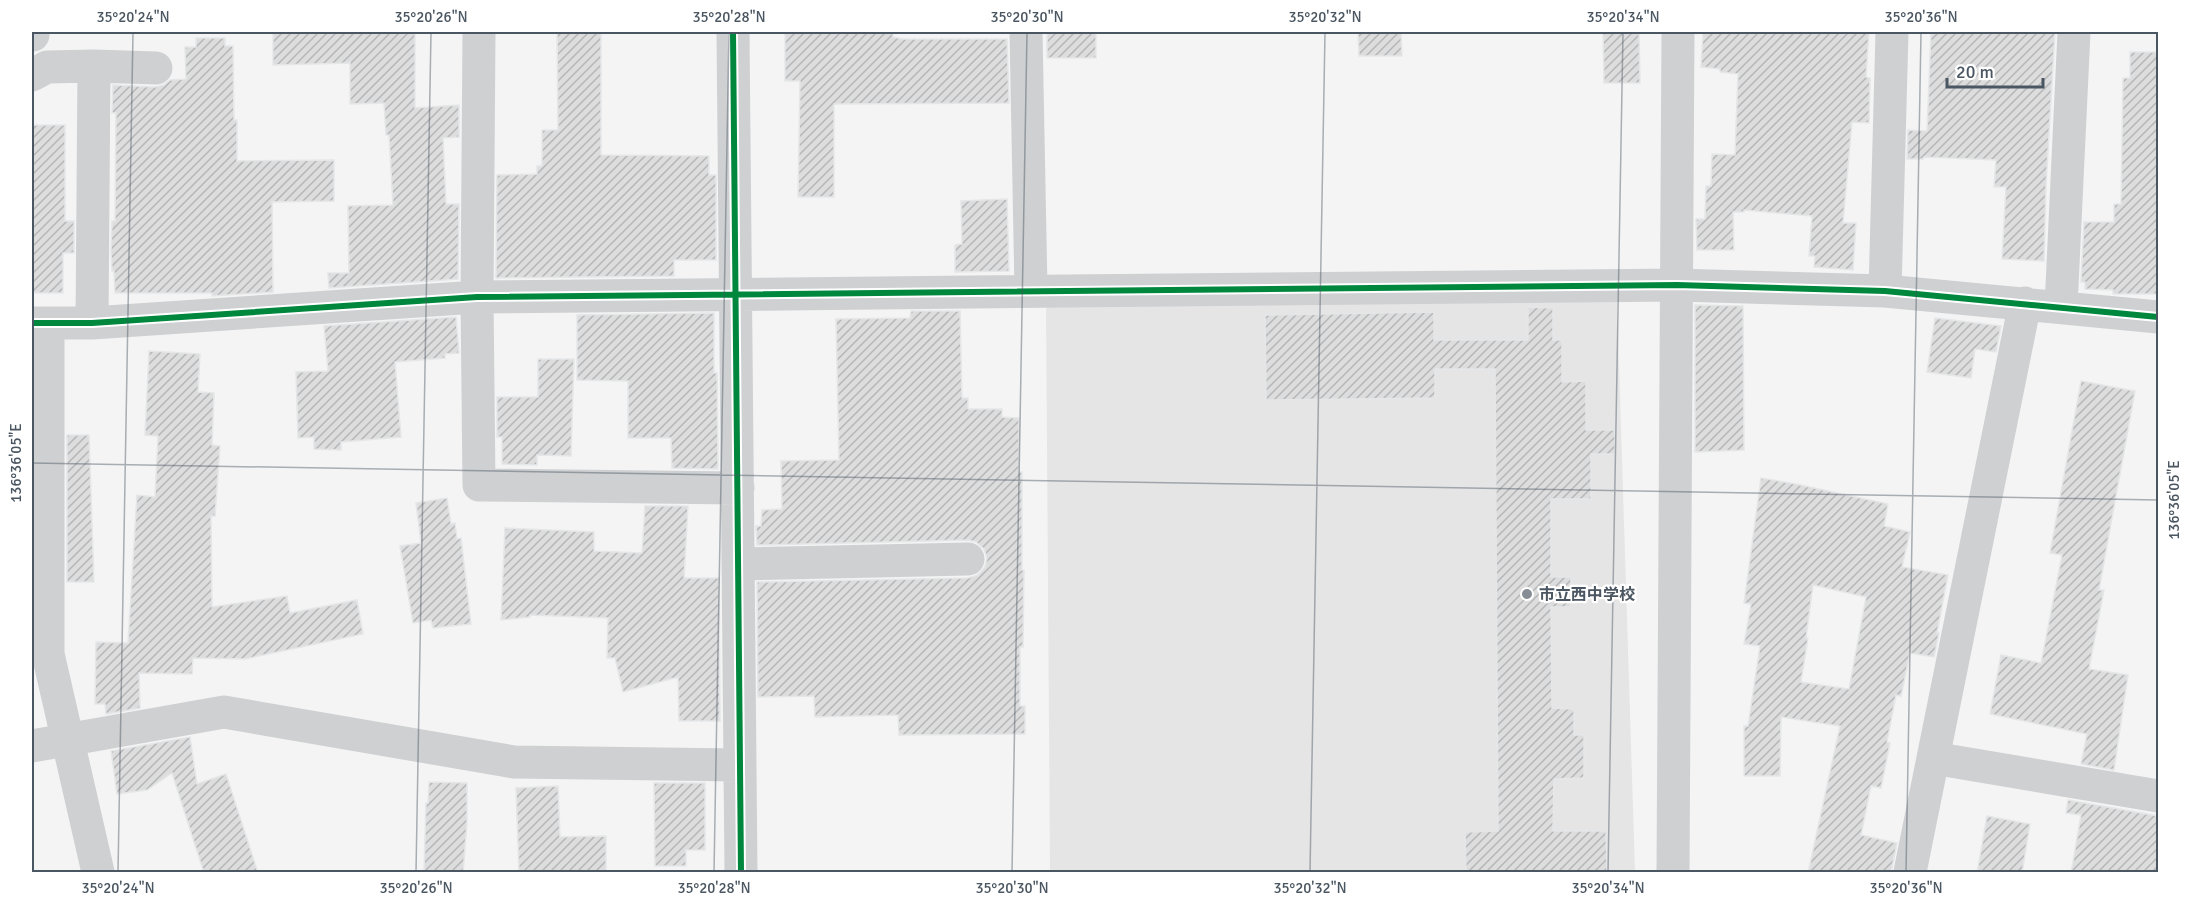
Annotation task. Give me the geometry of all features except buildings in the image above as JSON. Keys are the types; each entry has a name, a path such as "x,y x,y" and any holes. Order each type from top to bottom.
{"street":[{"path":"479,32 477,297 479,485 738,488"},
{"path":"733,32 739,564 738,765 741,873"},
{"path":"1026,32 1030,290"},
{"path":"1673,873 1678,32"},
{"path":"1885,291 1892,32"},
{"path":"2061,308 2074,32"},
{"path":"92,323 94,66"},
{"path":"32,75 47,67 156,68"},
{"path":"98,873 48,654 40,323 92,323 477,297 1677,285 1885,291 2158,317"},
{"path":"1910,873 2025,303"},
{"path":"739,564 968,559"},
{"path":"32,746 224,712 514,762 738,765"},
{"path":"1933,758 2158,796"}],"shaded area":[{"path":"1617,301 1635,872 1050,872 1046,302"}],"cycle path":[{"path":"733,32 741,872"},
{"path":"32,323 92,323 477,297 1677,285 1885,291 2158,317"}],"place":[{"name":"市立西中学校","path":"1527,594"}]}
